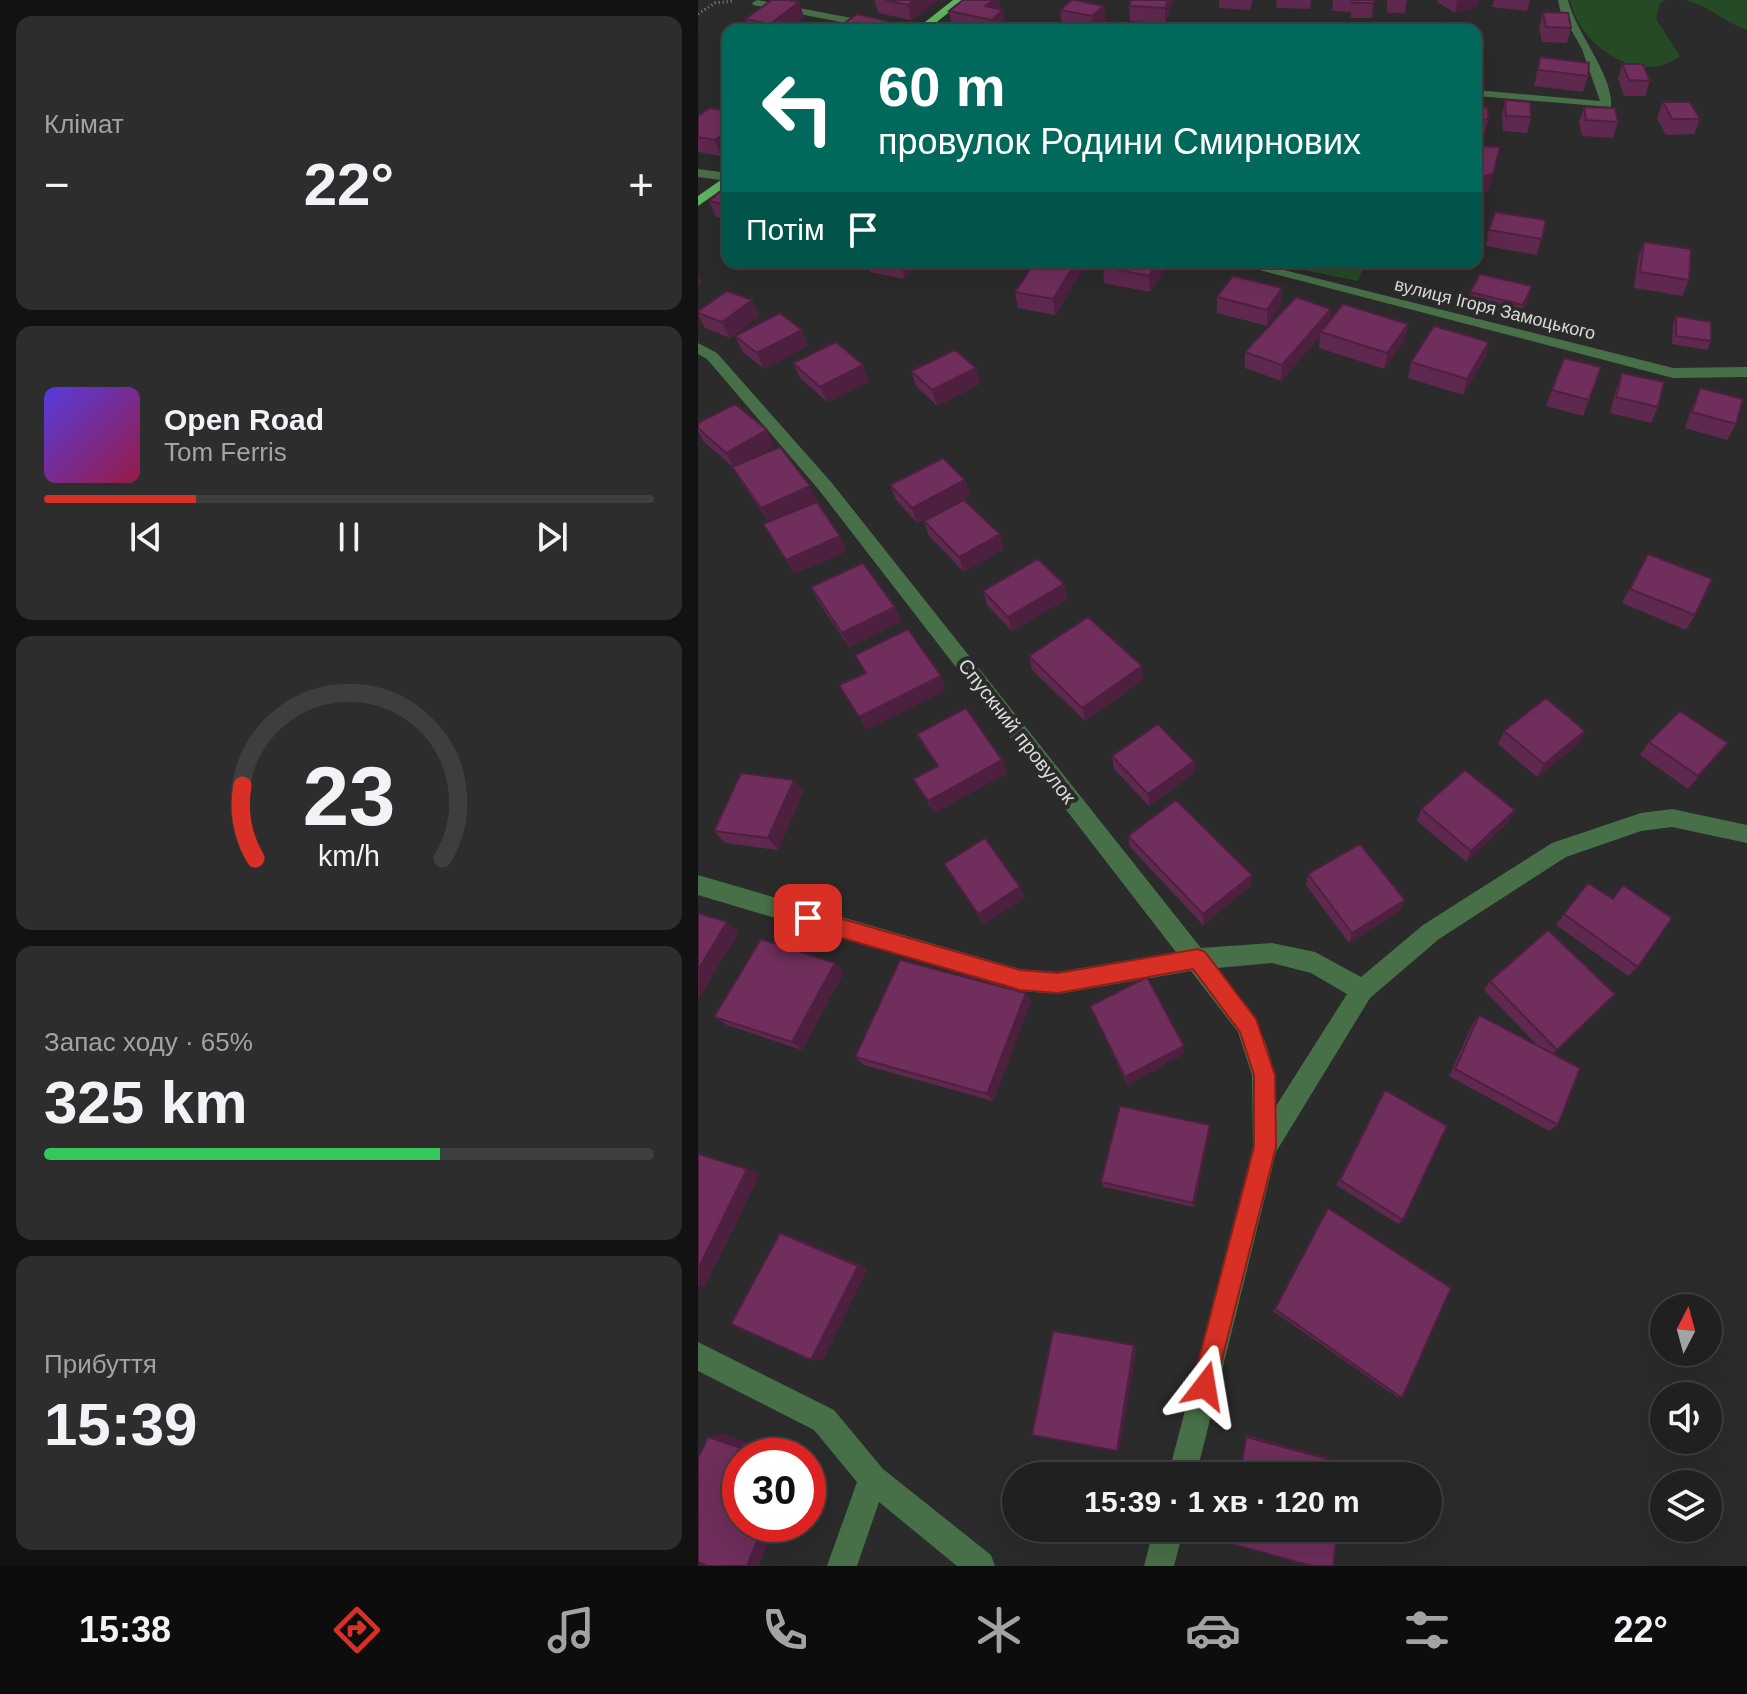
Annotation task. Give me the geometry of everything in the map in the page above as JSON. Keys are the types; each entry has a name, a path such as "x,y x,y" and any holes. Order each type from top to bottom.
{"main road":[{"path":"928,24 959,0"},
{"path":"698,202 722,183"}],"street":[{"path":"1482,94 1607,105 1587,49 1565,10 1563,0"},
{"path":"757,3 867,24"},
{"path":"698,173 722,177"},
{"name":"вулиця Ігоря Замоцького","path":"1260,268 1673,373 1743,377"},
{"name":"Спускний провулок","path":"698,348 712,356 825,486 1248,1026 1264,1075 1265,1147 1186,1462"},
{"name":"Спускний провулок","path":"1265,1147 1362,990 1431,932 1559,850 1641,822 1672,818 1747,834"},
{"path":"698,885 1020,980 1058,983 1198,959 1272,953 1315,963 1362,990"},
{"path":"698,1356 824,1420 873,1479 980,1566"},
{"path":"842,1566 873,1479"},
{"path":"1159,1566 1165,1542"}],"path":[{"path":"698,14 715,3 757,3"}],"green space":[{"path":"1570,0 1665,0 1660,3 1656,19 1680,56 1664,65 1647,67 1629,64 1613,56 1585,32"},
{"path":"1685,0 1747,0 1747,30 1702,6"},
{"path":"1304,268 1363,268 1358,281"}],"building":[{"path":"772,0 799,2 770,24 745,19"},
{"path":"885,0 914,0 908,5"},
{"path":"963,0 994,0 985,6 1003,10 991,20 949,11"},
{"path":"1072,0 1104,6 1092,16 1060,10"},
{"path":"1131,0 1168,0 1165,8 1129,6"},
{"path":"1352,0 1374,0 1374,3 1352,3"},
{"path":"1543,12 1568,13 1571,28 1546,27"},
{"path":"857,14 887,21 883,24 843,24"},
{"path":"1092,21 1118,23 1118,24 1091,24"},
{"path":"1540,57 1589,63 1588,76 1538,70"},
{"path":"1622,64 1643,64 1650,81 1629,80"},
{"path":"1505,100 1530,102 1531,117 1506,116"},
{"path":"1663,102 1690,102 1700,119 1672,119"},
{"path":"1584,107 1615,108 1618,122 1586,120"},
{"path":"710,108 722,110 722,135 715,140 698,137 698,116"},
{"path":"1482,108 1488,108 1488,120 1482,120"},
{"path":"1482,146 1500,147 1493,174 1482,177"},
{"path":"722,190 722,204 709,201"},
{"path":"1495,212 1546,220 1542,239 1489,230"},
{"path":"1644,242 1691,249 1689,280 1640,272"},
{"path":"1031,268 1072,268 1053,299 1015,292"},
{"path":"1108,268 1154,268 1149,276"},
{"path":"1480,274 1532,286 1523,305 1470,292"},
{"path":"1233,276 1282,288 1267,310 1217,297"},
{"path":"727,291 752,300 722,322 698,313 698,311"},
{"path":"1296,297 1331,309 1282,365 1245,352"},
{"path":"1343,304 1408,324 1387,353 1321,332"},
{"path":"780,313 802,330 757,353 735,336"},
{"path":"1676,316 1711,322 1711,341 1676,336"},
{"path":"1434,326 1489,342 1467,379 1411,362"},
{"path":"836,342 863,365 820,387 793,363"},
{"path":"955,350 976,368 932,390 911,371"},
{"path":"1564,358 1601,367 1589,400 1552,390"},
{"path":"1622,373 1664,382 1658,407 1616,397"},
{"path":"1700,388 1743,399 1736,424 1692,412"},
{"path":"735,404 767,430 726,453 698,428 698,423"},
{"path":"780,447 810,486 761,508 732,467"},
{"path":"943,458 965,480 912,508 890,485"},
{"path":"964,500 1000,534 959,557 924,521"},
{"path":"817,502 840,536 786,560 763,524"},
{"path":"1648,554 1712,579 1695,615 1630,589"},
{"path":"1038,559 1064,584 1008,617 983,591"},
{"path":"863,563 895,607 842,633 811,587"},
{"path":"1088,617 1142,666 1082,708 1029,656"},
{"path":"908,629 941,676 859,717 839,685 866,673 855,655"},
{"path":"1546,698 1585,731 1544,764 1504,731"},
{"path":"966,708 1002,760 928,801 913,779 938,766 917,734"},
{"path":"1680,711 1728,743 1698,776 1649,742"},
{"path":"1158,724 1194,761 1148,794 1112,756"},
{"path":"1465,770 1515,810 1471,851 1421,809"},
{"path":"741,773 794,780 768,838 714,831"},
{"path":"1176,800 1252,875 1203,914 1128,836"},
{"path":"985,838 1020,887 978,914 944,864"},
{"path":"1360,844 1405,900 1352,933 1308,874"},
{"path":"1588,883 1613,899 1623,885 1672,918 1638,967 1564,914"},
{"path":"698,913 727,922 698,970"},
{"path":"1548,930 1615,994 1557,1050 1490,981"},
{"path":"761,939 835,963 792,1042 714,1017"},
{"path":"900,960 1026,993 987,1094 855,1057"},
{"path":"1147,977 1184,1046 1125,1077 1090,1006"},
{"path":"1479,1015 1580,1068 1558,1125 1455,1069"},
{"path":"1385,1090 1447,1126 1403,1220 1340,1180"},
{"path":"1120,1106 1210,1125 1193,1203 1101,1182"},
{"path":"698,1154 747,1169 698,1269"},
{"path":"1328,1208 1451,1288 1402,1398 1275,1309"},
{"path":"780,1233 858,1266 811,1360 731,1324"},
{"path":"1053,1331 1134,1345 1117,1451 1032,1435"},
{"path":"708,1437 722,1442 722,1542 757,1542 747,1566 708,1566 698,1562 698,1458"},
{"path":"1246,1437 1339,1462 1242,1462"},
{"path":"1336,1542 1333,1566 1312,1566 1228,1543"}],"route":[{"path":"808,918 1020,980 1058,983 1198,959 1248,1026 1264,1075 1265,1147 1205,1386"}]}
